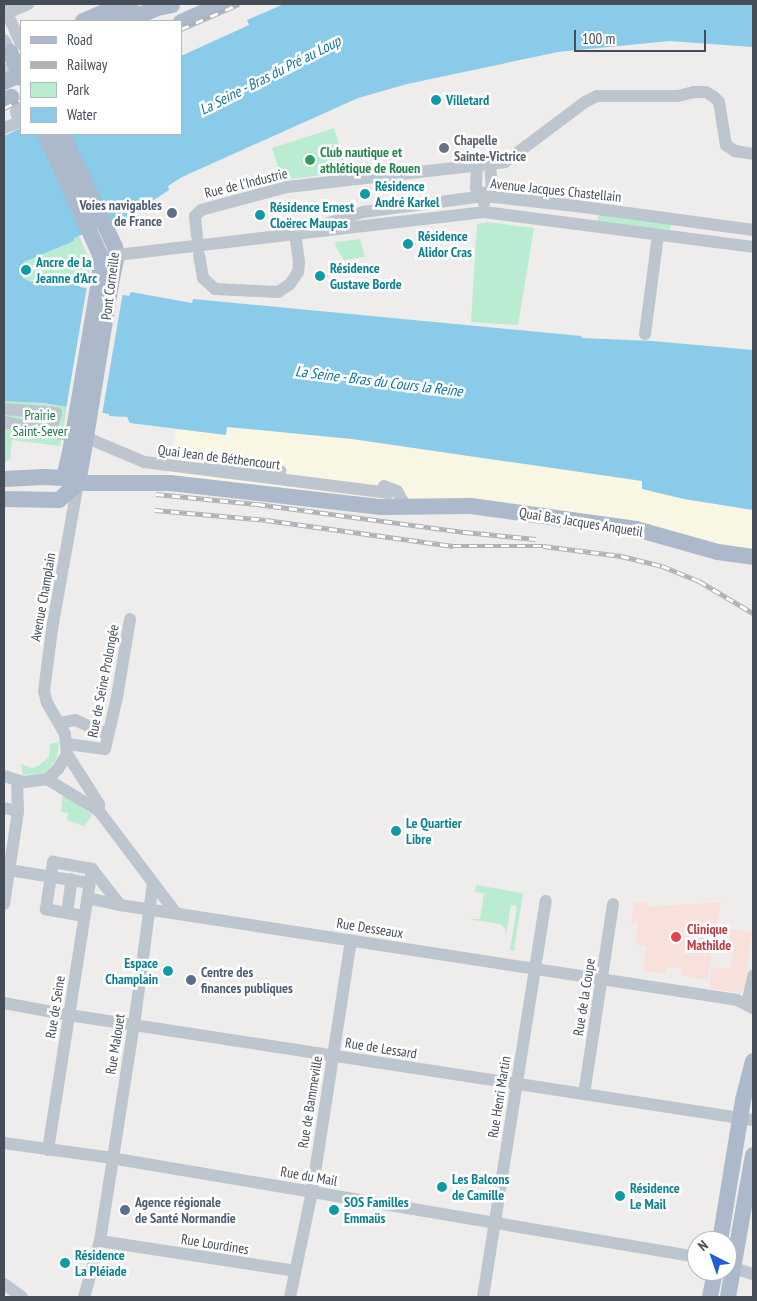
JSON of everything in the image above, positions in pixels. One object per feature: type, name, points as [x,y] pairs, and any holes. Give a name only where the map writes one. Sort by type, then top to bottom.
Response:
[{"type":"main road","points":[[85,20],[124,4]]},
{"type":"main road","points":[[110,20],[149,4]]},
{"type":"main road","points":[[182,22],[222,4]]},
{"type":"main road","points":[[126,20],[161,6],[174,5]]},
{"type":"main road","points":[[143,20],[174,5]]},
{"type":"main road","points":[[12,48],[20,73]]},
{"type":"main road","points":[[4,82],[20,76]]},
{"type":"main road","name":"Pont Corneille","points":[[46,135],[55,155],[109,256]]},
{"type":"main road","name":"Pont Corneille","points":[[62,135],[116,247],[109,256],[71,480]]},
{"type":"main road","name":"Quai Bas Jacques Anquetil","points":[[4,479],[184,484],[350,505],[406,507],[471,506],[636,529],[718,552],[753,557]]},
{"type":"main road","points":[[4,499],[59,500],[71,480]]},
{"type":"main road","points":[[722,1231],[747,1119],[753,1060]]},
{"type":"main road","points":[[737,1236],[753,1155]]},
{"type":"main road","points":[[710,1297],[713,1281]]},
{"type":"main road","points":[[728,1297],[730,1281]]},
{"type":"street","points":[[12,48],[5,10],[24,6]]},
{"type":"street","points":[[484,212],[484,196],[492,188],[484,165],[504,162],[585,102],[597,96],[678,96],[694,92],[706,92],[719,102],[726,145],[735,151],[753,154]]},
{"type":"street","points":[[4,128],[20,122],[13,105]]},
{"type":"street","name":"Rue de l'Industrie","points":[[197,236],[195,216],[201,210],[277,190],[484,165]]},
{"type":"street","name":"Avenue Jacques Chastellain","points":[[297,234],[363,212],[484,196],[576,206],[753,230]]},
{"type":"street","points":[[572,223],[576,206]]},
{"type":"street","name":"Avenue Jacques Chastellain","points":[[109,256],[484,212],[753,247]]},
{"type":"street","points":[[674,237],[678,219]]},
{"type":"street","points":[[199,255],[203,278],[215,289],[278,292],[290,284],[298,272],[297,234]]},
{"type":"street","points":[[645,334],[658,235]]},
{"type":"street","points":[[4,410],[56,413],[51,431]]},
{"type":"street","name":"Quai Jean de Béthencourt","points":[[4,422],[92,440],[144,462],[389,493]]},
{"type":"street","points":[[210,462],[390,487],[402,496],[406,507]]},
{"type":"street","name":"Avenue Champlain","points":[[68,749],[57,719],[47,702],[45,679],[71,480]]},
{"type":"street","name":"Rue de Seine Prolongée","points":[[68,749],[105,749],[117,697],[130,619]]},
{"type":"street","points":[[57,719],[75,720],[108,735]]},
{"type":"street","points":[[4,776],[32,782],[47,779],[58,770],[68,749]]},
{"type":"street","points":[[68,749],[99,804],[98,811]]},
{"type":"street","points":[[47,779],[98,811],[136,857],[176,913]]},
{"type":"street","points":[[4,904],[18,812],[17,780]]},
{"type":"street","points":[[4,808],[18,812]]},
{"type":"street","points":[[84,916],[46,909],[53,862],[92,869],[120,905]]},
{"type":"street","name":"Rue de Seine","points":[[48,1150],[92,869]]},
{"type":"street","points":[[9,870],[51,875],[89,883]]},
{"type":"street","points":[[67,913],[72,879]]},
{"type":"street","name":"Rue Malouet","points":[[84,1297],[100,1241],[134,1025],[153,883]]},
{"type":"street","name":"Rue Desseaux","points":[[87,898],[150,910],[737,1000],[750,1006]]},
{"type":"street","name":"Rue Henri Martin","points":[[483,1297],[546,901]]},
{"type":"street","name":"Rue de la Coupe","points":[[584,1094],[613,904]]},
{"type":"street","name":"Rue de Bammeville","points":[[290,1297],[312,1192],[351,941]]},
{"type":"street","points":[[750,1006],[753,976]]},
{"type":"street","name":"Rue de Lessard","points":[[4,1003],[69,1015],[747,1119]]},
{"type":"street","name":"Rue du Mail","points":[[4,1143],[112,1158],[687,1255]]},
{"type":"street","name":"Rue Lourdines","points":[[100,1241],[295,1271]]},
{"type":"street","points":[[737,1269],[753,1274]]},
{"type":"street","points":[[4,1284],[22,1297]]},
{"type":"shaded area","points":[[227,426],[352,439],[642,481],[642,488],[684,499],[753,510],[753,564],[652,538],[477,513],[165,488],[177,429],[225,434]]},
{"type":"shaded area","name":"Clinique Mathilde","points":[[647,901],[648,907],[721,902],[707,980],[680,975],[682,969],[667,967],[665,974],[643,971],[647,946],[635,944],[638,924],[631,923],[634,902]]},
{"type":"shaded area","name":"Clinique Mathilde","points":[[731,929],[752,932],[744,989],[739,993],[709,988],[712,967],[731,969],[732,955],[725,954],[726,950],[728,950]]},
{"type":"green space","name":"Club nautique et athlétique de Rouen","points":[[334,128],[347,172],[282,180],[272,148]]},
{"type":"green space","points":[[599,213],[670,223],[671,227],[669,230],[597,223]]},
{"type":"green space","points":[[487,222],[534,228],[518,325],[471,322],[477,224]]},
{"type":"green space","points":[[79,236],[91,263],[87,285],[31,282],[23,278],[20,271],[24,262],[74,241],[74,238]]},
{"type":"green space","points":[[360,239],[365,257],[344,260],[335,245],[336,242]]},
{"type":"green space","name":"Prairie Saint-Sever","points":[[14,400],[67,407],[60,446],[12,440],[10,459],[4,463],[4,401]]},
{"type":"green space","points":[[59,742],[57,758],[51,767],[42,774],[23,775],[21,764],[32,768],[38,766],[49,757],[50,744]]},
{"type":"green space","points":[[63,794],[92,815],[84,826],[67,820],[68,813],[61,812]]},
{"type":"green space","points":[[476,885],[523,893],[514,951],[510,950],[517,906],[511,905],[506,935],[505,929],[500,924],[468,919],[480,919],[484,893],[475,892]]},
{"type":"water","points":[[284,4],[753,4],[753,47],[669,41],[558,52],[407,84],[358,98],[182,177],[168,186],[169,190],[125,219],[121,221],[119,218],[74,238],[74,241],[24,262],[20,271],[23,278],[31,282],[80,284],[80,287],[129,296],[131,292],[192,303],[193,299],[581,336],[582,338],[652,341],[753,350],[753,510],[684,499],[642,489],[642,481],[352,439],[227,427],[226,435],[130,423],[127,417],[109,416],[109,414],[43,403],[4,401],[4,136],[20,128],[20,135],[182,135],[182,56],[249,25],[247,20]]},
{"type":"pier","points":[[87,286],[123,292],[102,415],[66,409]]},
{"type":"tunnel","points":[[4,73],[20,65]]},
{"type":"railway","points":[[182,29],[239,4]]},
{"type":"railway","points":[[4,108],[20,100]]},
{"type":"railway","points":[[156,494],[257,504],[465,532],[536,539]]},
{"type":"railway","points":[[155,510],[266,520],[453,546],[543,546],[621,556],[662,566],[699,581],[753,613]]},
{"type":"place","name":"Villetard","points":[[436,100]]},
{"type":"place","name":"Chapelle Sainte-Victrice","points":[[444,148]]},
{"type":"place","name":"Club nautique et athlétique de Rouen","points":[[310,160]]},
{"type":"place","name":"Résidence André Karkel","points":[[365,194]]},
{"type":"place","name":"Voies navigables de France","points":[[172,213]]},
{"type":"place","name":"Résidence Ernest Cloërec Maupas","points":[[260,215]]},
{"type":"place","name":"Résidence Alidor Cras","points":[[408,244]]},
{"type":"place","name":"Ancre de la Jeanne d'Arc","points":[[26,270]]},
{"type":"place","name":"Résidence Gustave Borde","points":[[320,276]]},
{"type":"place","name":"Le Quartier Libre","points":[[396,831]]},
{"type":"place","name":"Clinique Mathilde","points":[[676,937]]},
{"type":"place","name":"Espace Champlain","points":[[168,971]]},
{"type":"place","name":"Centre des finances publiques","points":[[191,980]]},
{"type":"place","name":"Les Balcons de Camille","points":[[442,1187]]},
{"type":"place","name":"Résidence Le Mail","points":[[620,1196]]},
{"type":"place","name":"Agence régionale de Santé Normandie","points":[[125,1210]]},
{"type":"place","name":"SOS Familles Emmaüs","points":[[334,1210]]},
{"type":"place","name":"Résidence La Pléiade","points":[[65,1263]]},
{"type":"water label","name":"La Seine - Bras du Pré au Loup","points":[[270,75]]},
{"type":"water label","name":"La Seine - Bras du Cours la Reine","points":[[379,381]]}]
